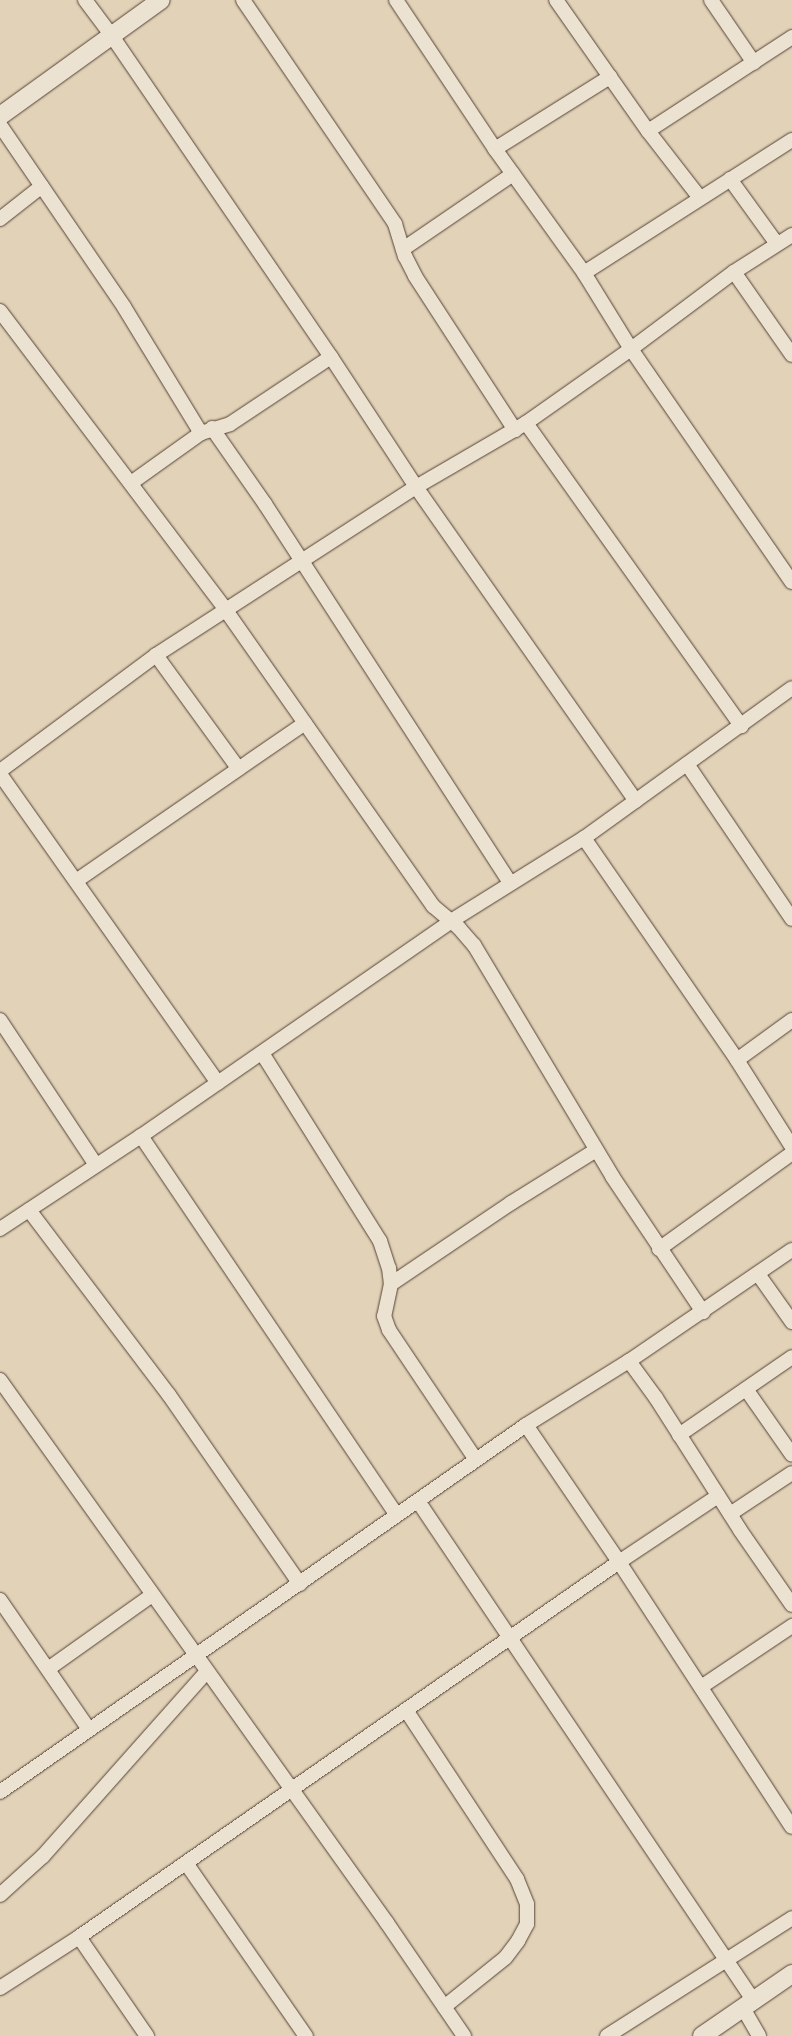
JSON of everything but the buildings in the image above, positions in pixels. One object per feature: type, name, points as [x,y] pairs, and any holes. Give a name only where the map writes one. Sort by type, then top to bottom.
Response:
[{"type":"street","points":[[86,0],[332,357],[416,487],[636,801]]},
{"type":"street","points":[[162,0],[1,114],[42,186],[206,430],[265,504],[300,561],[510,883]]},
{"type":"street","points":[[243,0],[395,224],[403,249],[415,276],[521,426],[741,726]]},
{"type":"street","points":[[396,0],[494,149],[584,273],[631,349],[792,582]]},
{"type":"street","points":[[556,0],[648,131],[700,198]]},
{"type":"street","points":[[711,0],[754,63]]},
{"type":"street","points":[[648,131],[754,63],[792,36]]},
{"type":"street","points":[[494,149],[610,77]]},
{"type":"street","points":[[584,273],[792,140]]},
{"type":"street","points":[[403,249],[513,174]]},
{"type":"street","points":[[730,179],[777,244]]},
{"type":"street","points":[[0,219],[42,186]]},
{"type":"street","points":[[218,1083],[0,772],[156,654],[416,487],[521,426],[631,349],[734,272],[792,235]]},
{"type":"street","points":[[734,272],[792,354]]},
{"type":"street","points":[[0,311],[225,609],[433,906],[466,935],[495,978],[596,1150],[659,1249],[703,1312]]},
{"type":"street","points":[[131,484],[206,430],[221,428],[230,424],[332,357]]},
{"type":"street","points":[[156,654],[238,768]]},
{"type":"street","points":[[0,1229],[141,1136],[451,922],[584,838],[792,688]]},
{"type":"street","points":[[76,881],[305,723]]},
{"type":"street","points":[[687,764],[792,919]]},
{"type":"street","points":[[584,838],[737,1060],[792,1147]]},
{"type":"street","points":[[0,1020],[96,1165]]},
{"type":"street","points":[[737,1060],[792,1020]]},
{"type":"street","points":[[262,1053],[380,1241],[389,1268],[391,1284],[384,1316],[389,1330],[476,1460]]},
{"type":"street","points":[[141,1136],[397,1515]]},
{"type":"street","points":[[391,1284],[511,1203],[596,1150]]},
{"type":"street","points":[[659,1249],[792,1153]]},
{"type":"street","points":[[29,1210],[169,1395],[300,1584]]},
{"type":"street","points":[[0,1792],[88,1728],[300,1584],[526,1425],[629,1361],[792,1250]]},
{"type":"street","points":[[758,1274],[792,1322]]},
{"type":"street","points":[[679,1435],[792,1357]]},
{"type":"street","points":[[629,1361],[792,1605]]},
{"type":"street","points":[[0,1380],[292,1789],[464,2036]]},
{"type":"street","points":[[746,1389],[792,1455]]},
{"type":"street","points":[[526,1425],[619,1562],[792,1827]]},
{"type":"street","points":[[730,1514],[792,1473]]},
{"type":"street","points":[[0,1988],[186,1863],[619,1562],[718,1496]]},
{"type":"street","points":[[418,1501],[508,1639],[724,1960],[748,2004],[759,2036]]},
{"type":"street","points":[[48,1670],[152,1595]]},
{"type":"street","points":[[0,1600],[88,1728]]},
{"type":"street","points":[[701,1687],[792,1626]]},
{"type":"street","points":[[0,1895],[43,1856],[207,1671]]},
{"type":"street","points":[[406,1710],[516,1879],[527,1904],[527,1924],[509,1952],[444,2007]]},
{"type":"street","points":[[186,1863],[306,2036]]},
{"type":"street","points":[[606,2036],[792,1918]]},
{"type":"street","points":[[78,1937],[147,2036]]},
{"type":"street","points":[[702,2036],[792,1974]]}]
